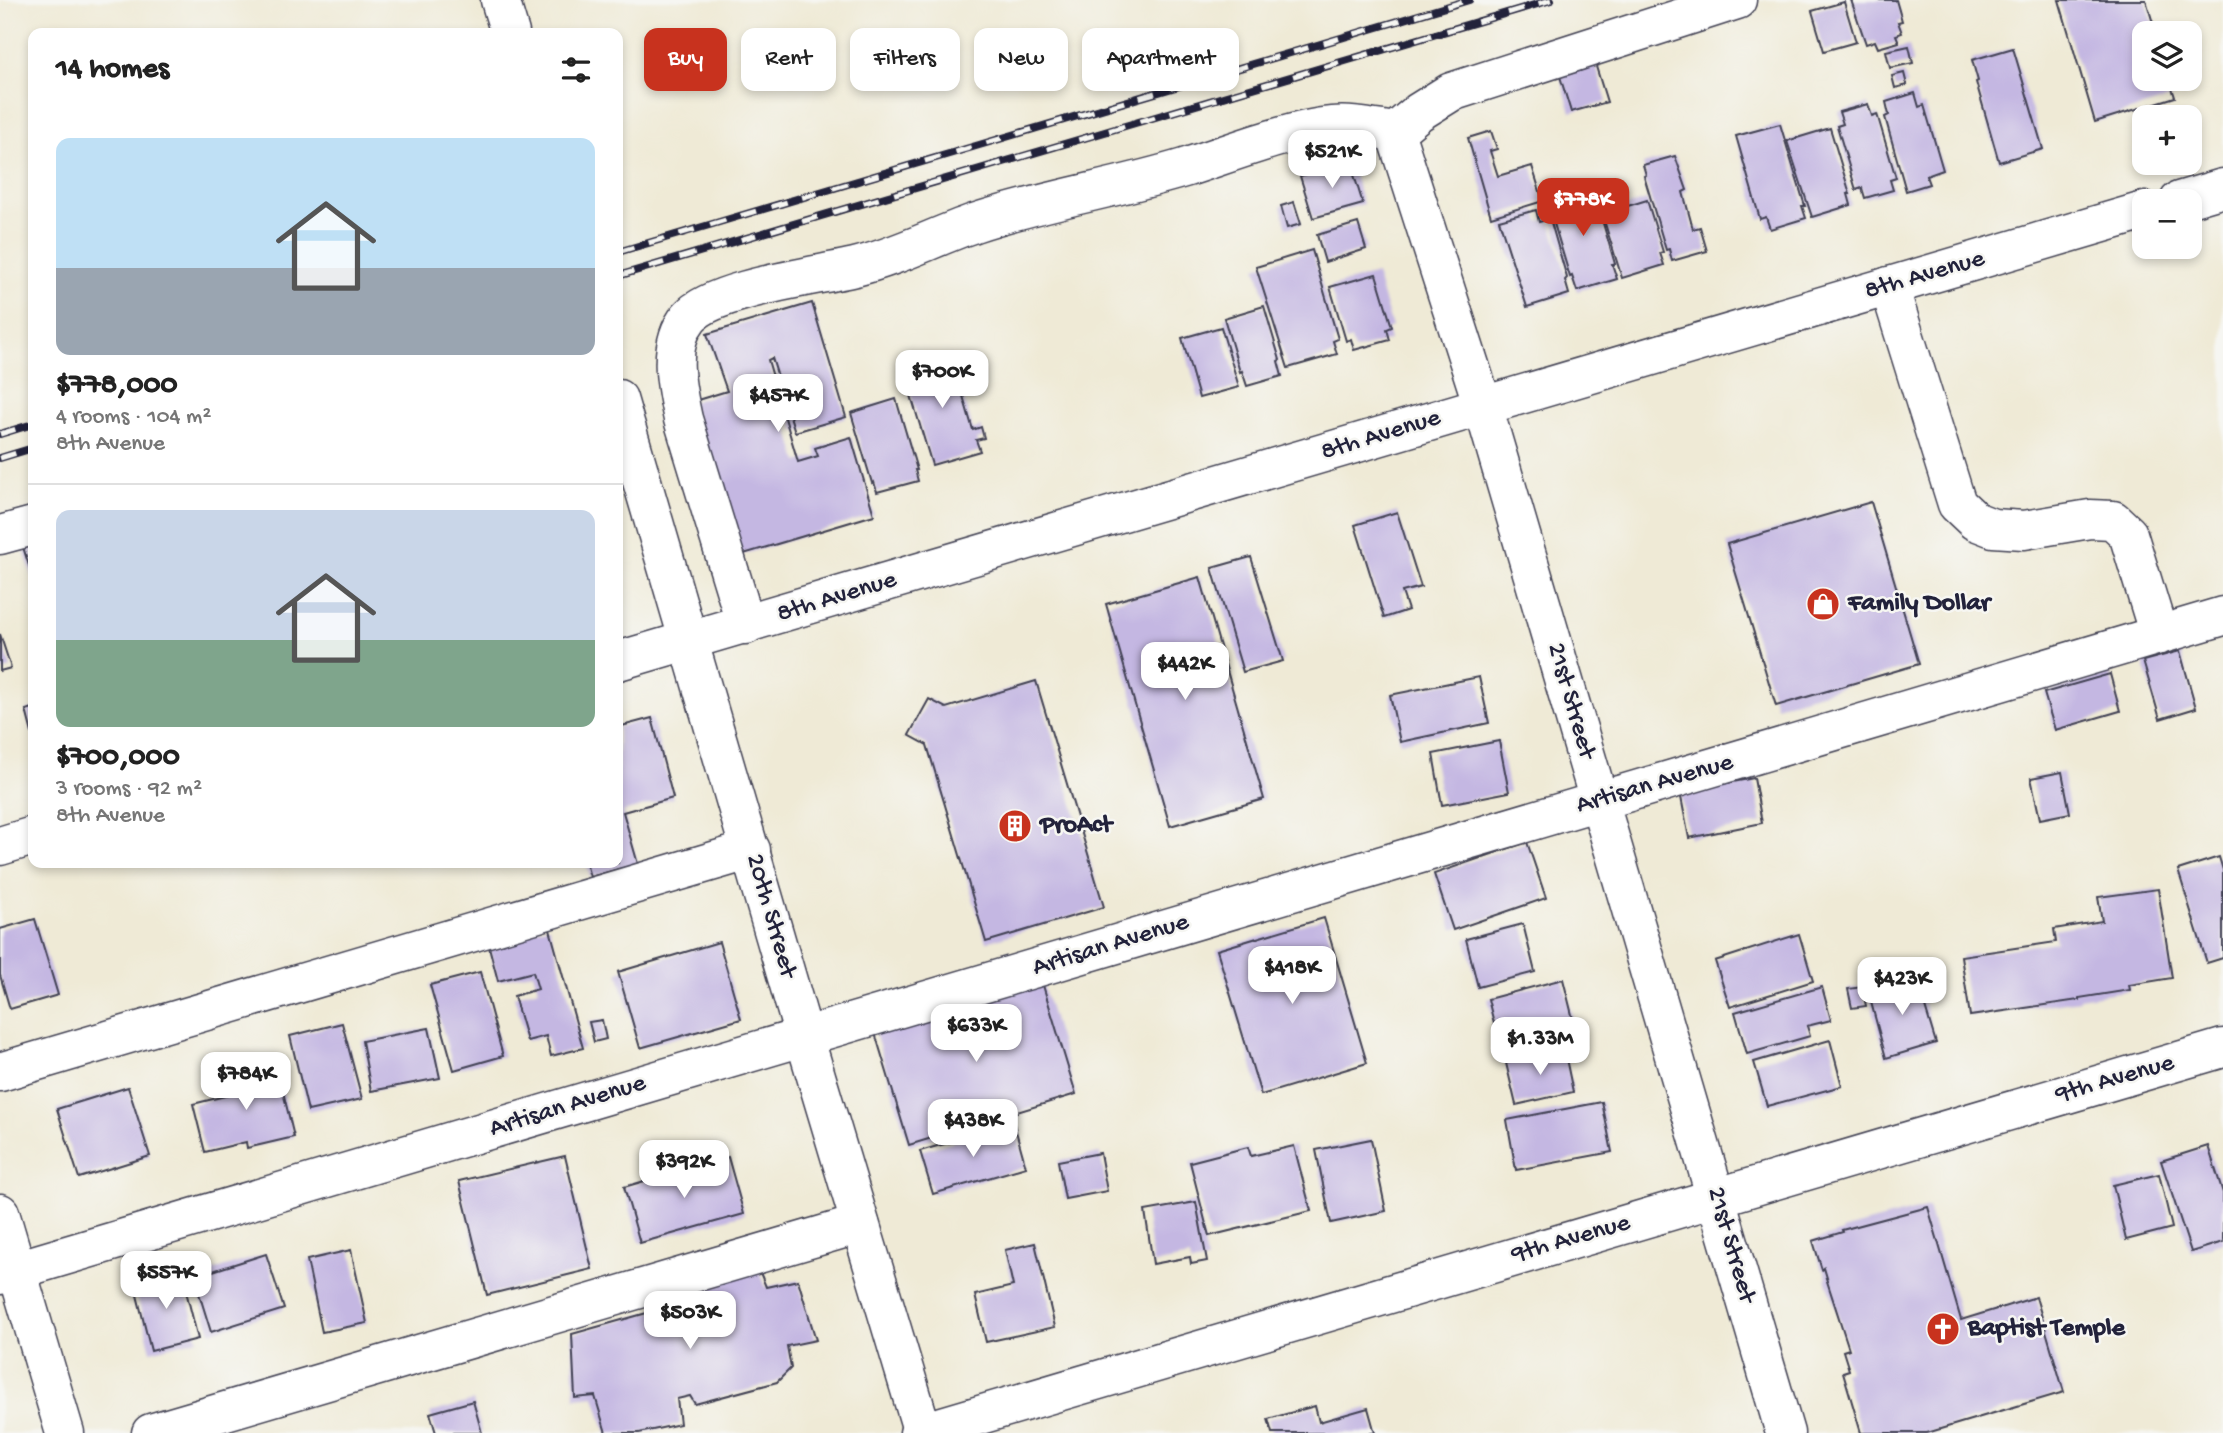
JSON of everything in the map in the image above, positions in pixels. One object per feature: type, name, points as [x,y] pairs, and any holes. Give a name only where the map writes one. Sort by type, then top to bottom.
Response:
[{"type":"street","points":[[500,0],[508,28]]},
{"type":"street","points":[[746,625],[683,419],[677,390],[675,356],[679,334],[690,316],[705,306],[774,283],[857,267],[975,223],[1176,170],[1293,134],[1331,126],[1395,132],[1419,112],[1451,92],[1737,0]]},
{"type":"street","name":"21st Street","points":[[1395,132],[1483,406],[1786,1433]]},
{"type":"street","points":[[2202,194],[2223,188]]},
{"type":"street","name":"8th Avenue","points":[[623,660],[2132,215]]},
{"type":"street","points":[[1889,286],[1957,504],[1975,521],[1993,528],[2024,530],[2090,519],[2113,520],[2128,534],[2160,635]]},
{"type":"street","name":"20th Street","points":[[623,416],[922,1433]]},
{"type":"street","points":[[0,535],[28,527]]},
{"type":"street","name":"Artisan Avenue","points":[[8,1272],[2223,616]]},
{"type":"street","points":[[0,846],[28,838]]},
{"type":"street","points":[[0,1072],[751,850]]},
{"type":"street","name":"9th Avenue","points":[[922,1433],[2223,1048]]},
{"type":"street","points":[[0,1213],[8,1272],[65,1433]]},
{"type":"street","points":[[151,1433],[860,1223]]},
{"type":"building","points":[[1851,0],[1896,0],[1902,21],[1898,22],[1902,33],[1896,35],[1899,42],[1878,48],[1875,41],[1866,44]]},
{"type":"building","points":[[2059,0],[2146,0],[2152,21],[2132,21],[2132,91],[2173,91],[2175,97],[2149,105],[2132,105],[2132,110],[2095,122]]},
{"type":"building","points":[[1844,2],[1856,42],[1824,51],[1812,11]]},
{"type":"building","points":[[1909,46],[1913,63],[1890,68],[1886,51]]},
{"type":"building","points":[[2013,48],[2043,149],[1999,162],[1972,60]]},
{"type":"building","points":[[1594,60],[1607,102],[1571,112],[1558,70]]},
{"type":"building","points":[[1904,73],[1907,85],[1895,88],[1892,76]]},
{"type":"building","points":[[1915,93],[1919,107],[1924,105],[1943,170],[1926,176],[1929,184],[1906,191],[1885,117],[1889,115],[1886,102]]},
{"type":"building","points":[[1868,104],[1872,116],[1877,114],[1896,178],[1890,180],[1893,190],[1865,198],[1862,188],[1856,190],[1837,126],[1843,124],[1839,112]]},
{"type":"building","points":[[1780,124],[1805,206],[1802,206],[1806,218],[1770,229],[1766,217],[1760,219],[1736,136]]},
{"type":"building","points":[[1830,128],[1851,205],[1812,217],[1787,141]]},
{"type":"building","points":[[1491,131],[1497,149],[1490,151],[1498,176],[1532,166],[1543,201],[1491,217],[1468,138]]},
{"type":"building","points":[[1675,156],[1687,190],[1683,192],[1693,229],[1700,227],[1707,251],[1672,261],[1669,249],[1666,250],[1643,165]]},
{"type":"building","points":[[1350,162],[1363,204],[1313,218],[1300,176]]},
{"type":"building","points":[[1592,186],[1617,279],[1577,291],[1572,276],[1570,277],[1547,200]]},
{"type":"building","points":[[1647,200],[1663,252],[1660,253],[1664,265],[1622,278],[1602,214]]},
{"type":"building","points":[[1294,202],[1301,224],[1287,228],[1281,206]]},
{"type":"building","points":[[1536,210],[1539,222],[1550,219],[1569,294],[1527,307],[1499,220]]},
{"type":"building","points":[[1358,223],[1366,249],[1325,262],[1317,235]]},
{"type":"building","points":[[1312,250],[1338,339],[1333,341],[1337,354],[1288,368],[1256,267]]},
{"type":"building","points":[[1376,274],[1392,327],[1387,329],[1390,340],[1354,350],[1351,339],[1346,341],[1330,287]]},
{"type":"building","points":[[812,303],[846,417],[795,432],[772,358],[768,360],[798,462],[818,456],[815,448],[851,437],[874,515],[737,556],[691,402],[727,391],[707,334]]},
{"type":"building","points":[[1264,306],[1282,376],[1247,386],[1242,371],[1240,372],[1224,318]]},
{"type":"building","points":[[1221,327],[1239,387],[1199,398],[1182,338]]},
{"type":"building","points":[[951,355],[973,430],[981,427],[984,438],[976,440],[980,451],[932,465],[903,369]]},
{"type":"building","points":[[896,399],[918,481],[877,492],[851,413]]},
{"type":"building","name":"Family Dollar","points":[[1871,502],[1919,664],[1776,706],[1727,544]]},
{"type":"building","points":[[1397,512],[1421,587],[1402,592],[1408,610],[1384,618],[1355,525]]},
{"type":"building","points":[[28,542],[28,563],[22,544]]},
{"type":"building","points":[[1251,557],[1283,661],[1243,672],[1212,568]]},
{"type":"building","points":[[1200,577],[1264,799],[1170,826],[1106,604]]},
{"type":"building","points":[[0,634],[11,668],[0,671]]},
{"type":"building","points":[[2180,651],[2196,708],[2160,719],[2143,661]]},
{"type":"building","points":[[2110,674],[2120,711],[2055,730],[2044,693]]},
{"type":"building","points":[[1479,677],[1489,723],[1400,742],[1390,695]]},
{"type":"building","name":"ProAct","points":[[1036,681],[1104,907],[986,942],[927,745],[909,735],[929,699],[946,708]]},
{"type":"building","points":[[652,718],[673,798],[623,812],[623,726]]},
{"type":"building","points":[[1499,741],[1509,792],[1442,805],[1433,754]]},
{"type":"building","points":[[2062,772],[2070,813],[2040,819],[2031,778]]},
{"type":"building","points":[[1754,778],[1762,823],[1689,838],[1680,792]]},
{"type":"building","points":[[623,812],[638,864],[590,877],[587,868],[623,868]]},
{"type":"building","points":[[1527,842],[1546,898],[1453,930],[1434,874]]},
{"type":"building","points":[[2219,857],[2223,870],[2223,958],[2207,963],[2178,870]]},
{"type":"building","points":[[2158,889],[2172,978],[2129,985],[2130,990],[2079,1000],[1970,1016],[1961,956],[2056,942],[2054,929],[2102,921],[2098,897]]},
{"type":"building","points":[[1324,918],[1367,1063],[1261,1095],[1217,950]]},
{"type":"building","points":[[35,919],[58,995],[10,1009],[0,975],[0,929]]},
{"type":"building","points":[[1523,924],[1535,972],[1478,987],[1466,939]]},
{"type":"building","points":[[549,926],[583,1048],[551,1056],[546,1036],[527,1041],[514,996],[538,989],[533,972],[498,981],[488,943]]},
{"type":"building","points":[[1799,934],[1813,981],[1730,1007],[1715,961]]},
{"type":"building","points":[[719,942],[741,1019],[640,1048],[618,972]]},
{"type":"building","points":[[480,972],[503,1056],[454,1070],[430,985]]},
{"type":"building","points":[[1916,977],[1936,1043],[1886,1058],[1868,991]]},
{"type":"building","points":[[1563,979],[1574,1023],[1499,1043],[1488,999]]},
{"type":"building","points":[[1042,982],[1076,1094],[909,1145],[875,1033]]},
{"type":"building","points":[[1822,987],[1831,1020],[1807,1026],[1810,1036],[1747,1054],[1735,1012]]},
{"type":"building","points":[[1862,987],[1866,1006],[1852,1008],[1848,989]]},
{"type":"building","points":[[602,1020],[606,1039],[594,1042],[589,1022]]},
{"type":"building","points":[[342,1023],[362,1099],[308,1111],[290,1036]]},
{"type":"building","points":[[429,1028],[440,1078],[371,1091],[362,1041]]},
{"type":"building","points":[[1830,1040],[1842,1086],[1767,1106],[1754,1062]]},
{"type":"building","points":[[1564,1049],[1573,1092],[1516,1105],[1506,1063]]},
{"type":"building","points":[[276,1063],[294,1137],[247,1148],[246,1142],[205,1152],[193,1104],[233,1094],[228,1075]]},
{"type":"building","points":[[128,1087],[150,1156],[79,1178],[57,1109]]},
{"type":"building","points":[[1602,1102],[1612,1152],[1516,1170],[1507,1120]]},
{"type":"building","points":[[1014,1124],[1026,1167],[933,1194],[920,1151]]},
{"type":"building","points":[[1371,1139],[1386,1211],[1331,1223],[1316,1150]]},
{"type":"building","points":[[1294,1146],[1311,1211],[1209,1236],[1190,1162],[1248,1147],[1251,1156]]},
{"type":"building","points":[[2208,1146],[2223,1193],[2223,1242],[2191,1252],[2161,1161]]},
{"type":"building","points":[[1100,1153],[1107,1191],[1065,1199],[1058,1161]]},
{"type":"building","points":[[565,1156],[592,1269],[487,1295],[459,1181]]},
{"type":"building","points":[[728,1157],[744,1214],[640,1243],[624,1187]]},
{"type":"building","points":[[2159,1174],[2172,1228],[2126,1240],[2113,1185]]},
{"type":"building","points":[[1196,1202],[1207,1261],[1191,1264],[1190,1257],[1153,1264],[1145,1211]]},
{"type":"building","name":"Baptist Temple","points":[[1928,1207],[1961,1320],[2036,1297],[2064,1392],[1927,1433],[1861,1433],[1843,1372],[1849,1370],[1843,1351],[1849,1349],[1813,1241],[1843,1232],[1842,1230]]},
{"type":"building","points":[[1035,1243],[1055,1327],[986,1342],[975,1295],[1013,1286],[1005,1250]]},
{"type":"building","points":[[351,1250],[367,1323],[322,1332],[307,1260]]},
{"type":"building","points":[[266,1254],[284,1309],[211,1332],[194,1277]]},
{"type":"building","points":[[759,1270],[766,1287],[798,1280],[816,1340],[787,1346],[791,1368],[777,1382],[695,1404],[690,1396],[677,1399],[680,1424],[639,1433],[606,1433],[595,1396],[575,1398],[572,1334],[668,1307],[663,1295]]},
{"type":"building","points":[[181,1271],[198,1339],[151,1351],[134,1283]]},
{"type":"building","points":[[473,1401],[482,1433],[436,1433],[430,1413]]},
{"type":"building","points":[[1315,1406],[1319,1422],[1368,1408],[1375,1433],[1272,1433],[1268,1419]]},
{"type":"railway","points":[[623,251],[1469,0]]},
{"type":"railway","points":[[623,275],[1551,0]]},
{"type":"railway","points":[[0,434],[28,426]]},
{"type":"railway","points":[[0,458],[28,450]]},
{"type":"place","name":"Family Dollar","points":[[1823,604]]},
{"type":"place","name":"ProAct","points":[[1015,826]]},
{"type":"place","name":"Baptist Temple","points":[[1943,1329]]}]
